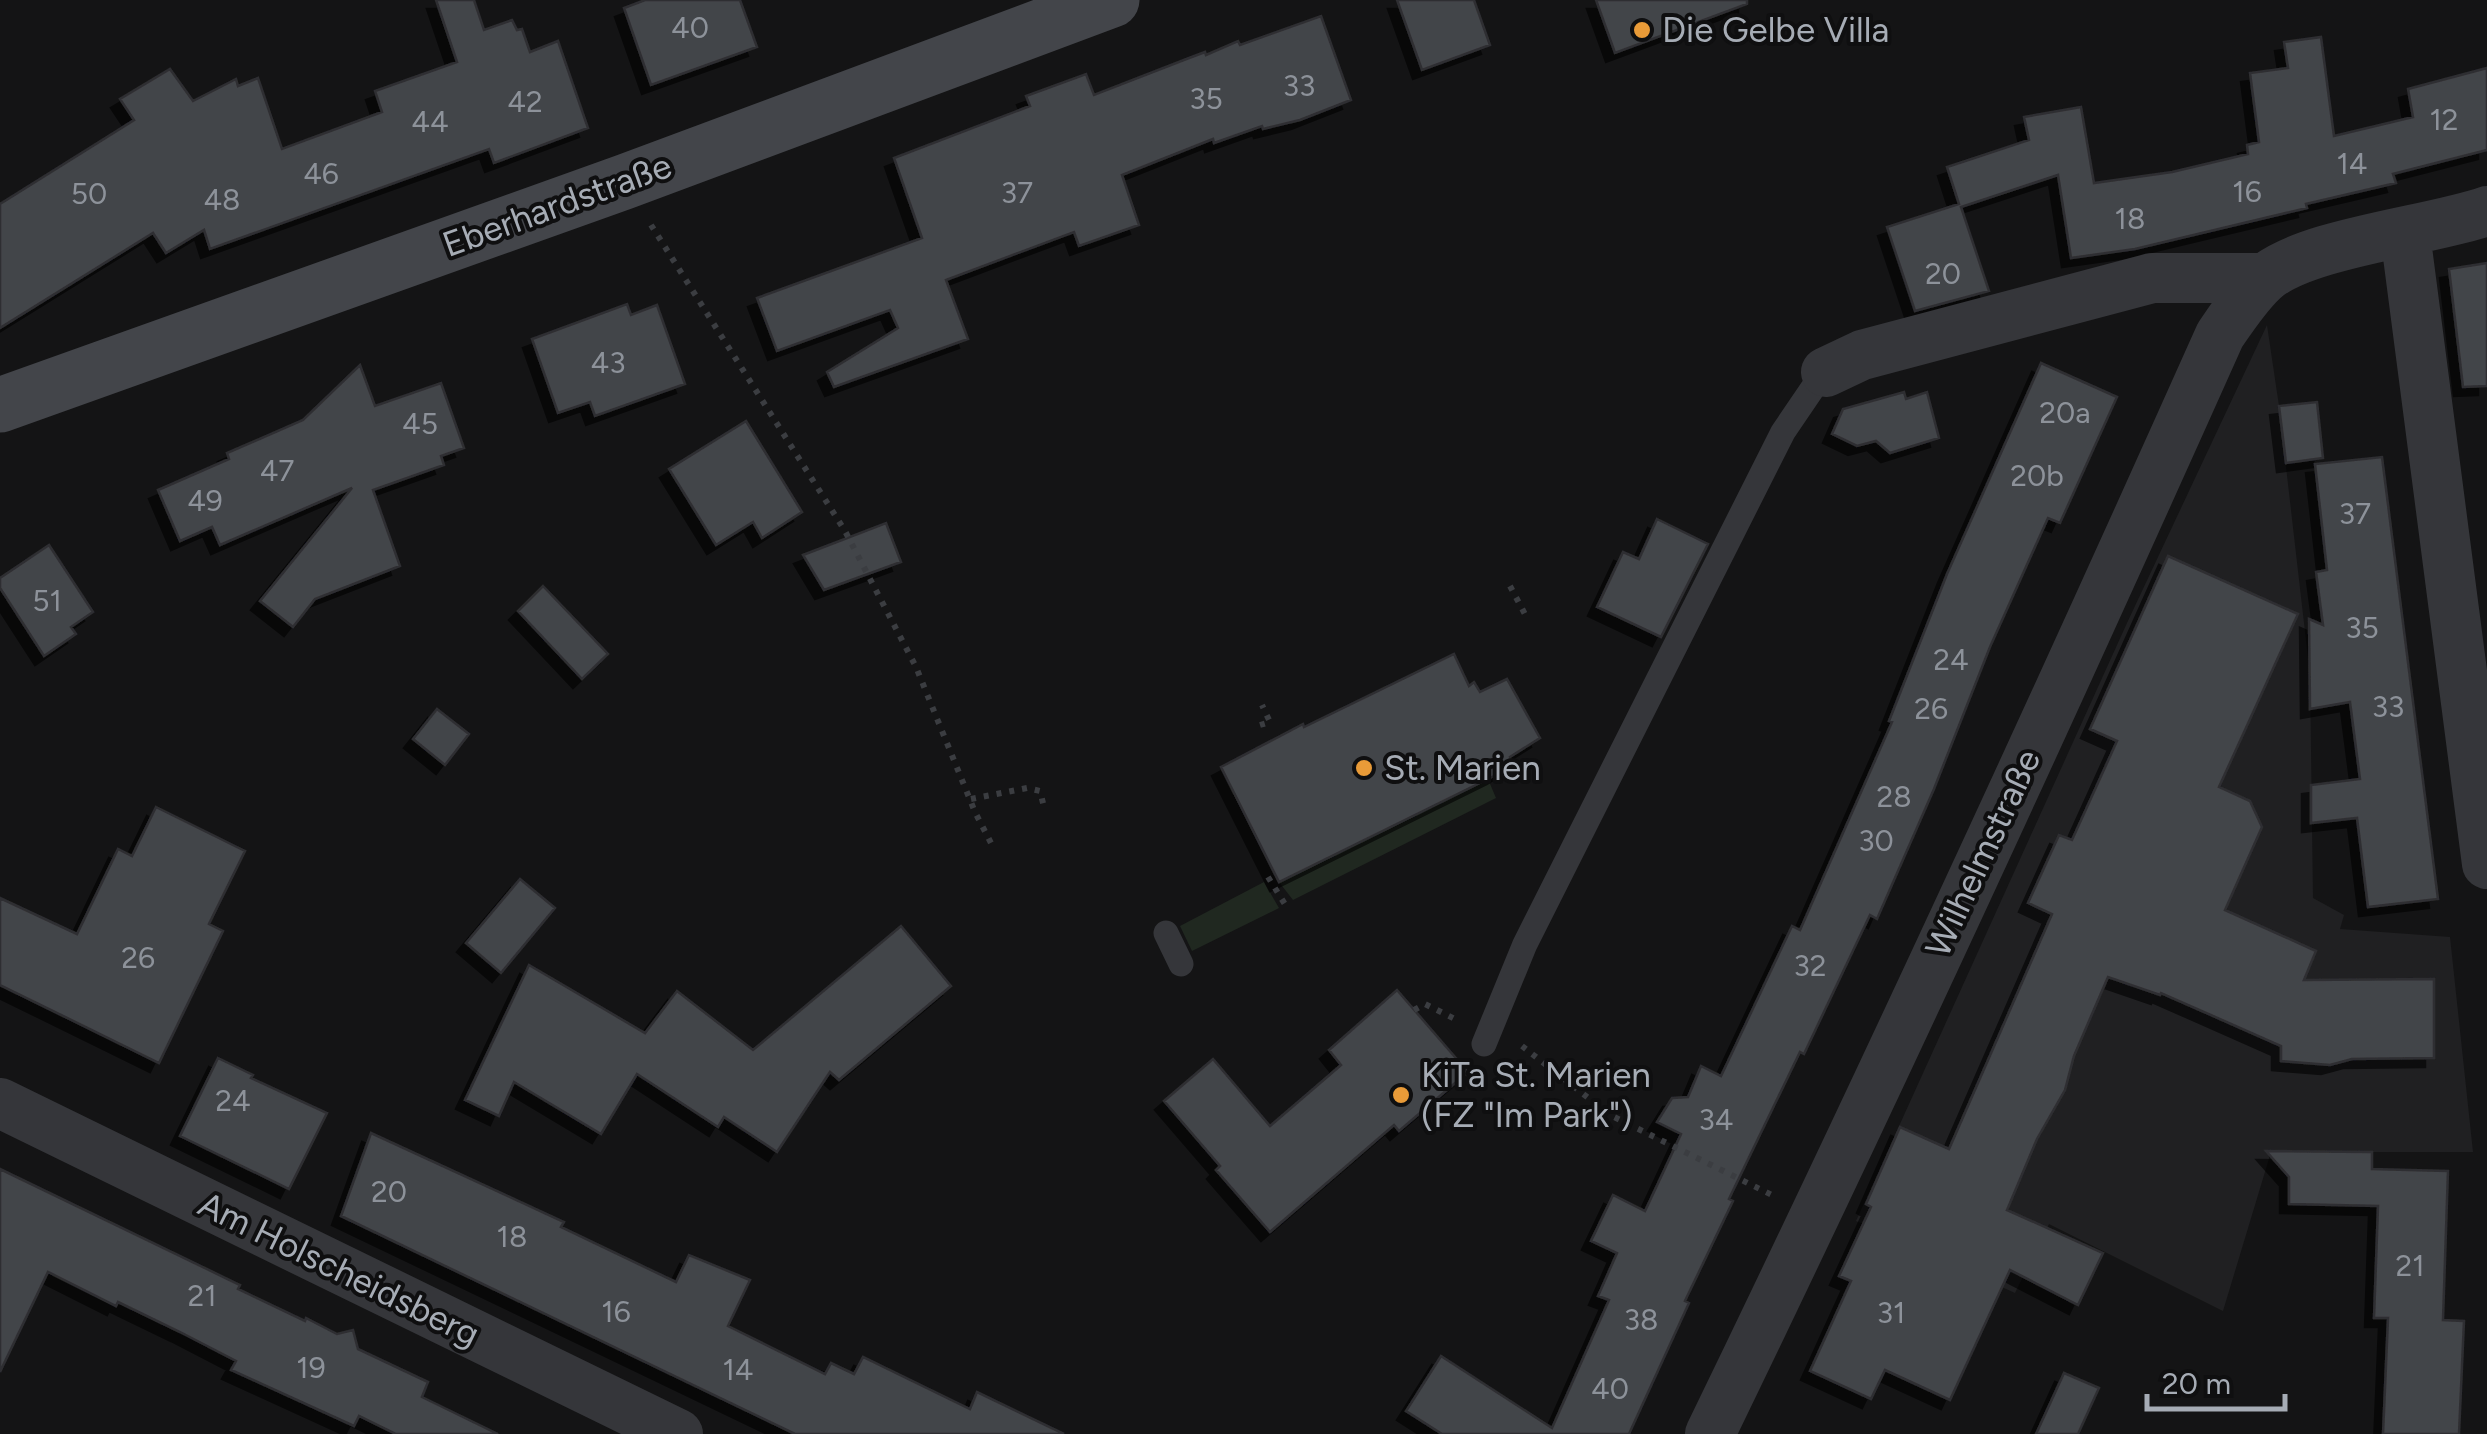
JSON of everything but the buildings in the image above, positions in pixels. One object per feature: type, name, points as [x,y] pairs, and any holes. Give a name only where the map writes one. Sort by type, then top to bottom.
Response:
[{"type":"main road","name":"Eberhardstraße","points":[[0,405],[624,182],[1112,0]]},
{"type":"street","name":"Wilhelmstraße","points":[[1710,1434],[2086,635],[2220,335],[2265,278],[2286,264],[2483,215]]},
{"type":"street","points":[[2405,233],[2487,864]]},
{"type":"street","name":"Wilhelmstraße","points":[[1823,376],[1862,355],[2152,278],[2265,278]]},
{"type":"street","name":"Am Holscheidsberg","points":[[0,1103],[678,1434]]},
{"type":"lane","points":[[1487,1033],[1526,944],[1783,432],[1823,376]]},
{"type":"lane","points":[[1166,933],[1181,964]]},
{"type":"path","points":[[624,182],[845,532],[916,667],[992,845]]},
{"type":"path","points":[[1510,586],[1527,618]]},
{"type":"path","points":[[1260,725],[1270,722],[1262,705]]},
{"type":"path","points":[[971,799],[1027,788],[1040,791],[1044,808]]},
{"type":"path","points":[[1268,876],[1288,909]]},
{"type":"path","points":[[1487,1033],[1610,1115],[1774,1196]]},
{"type":"shaded area","points":[[2267,325],[2310,675],[2313,898],[2344,915],[2340,929],[2450,937],[2473,1152],[2271,1152],[2223,1311],[2049,1224],[2015,1293],[1856,1221],[2127,623]]},
{"type":"shaded area","points":[[1488,779],[1496,798],[1293,900],[1279,882]]},
{"type":"shaded area","points":[[1264,882],[1279,908],[1192,951],[1180,926]]},
{"type":"place","name":"Die Gelbe Villa","points":[[1642,30]]},
{"type":"place","name":"St. Marien","points":[[1364,768]]},
{"type":"place","name":"KiTa St. Marien (FZ \"Im Park\")","points":[[1401,1095]]}]
